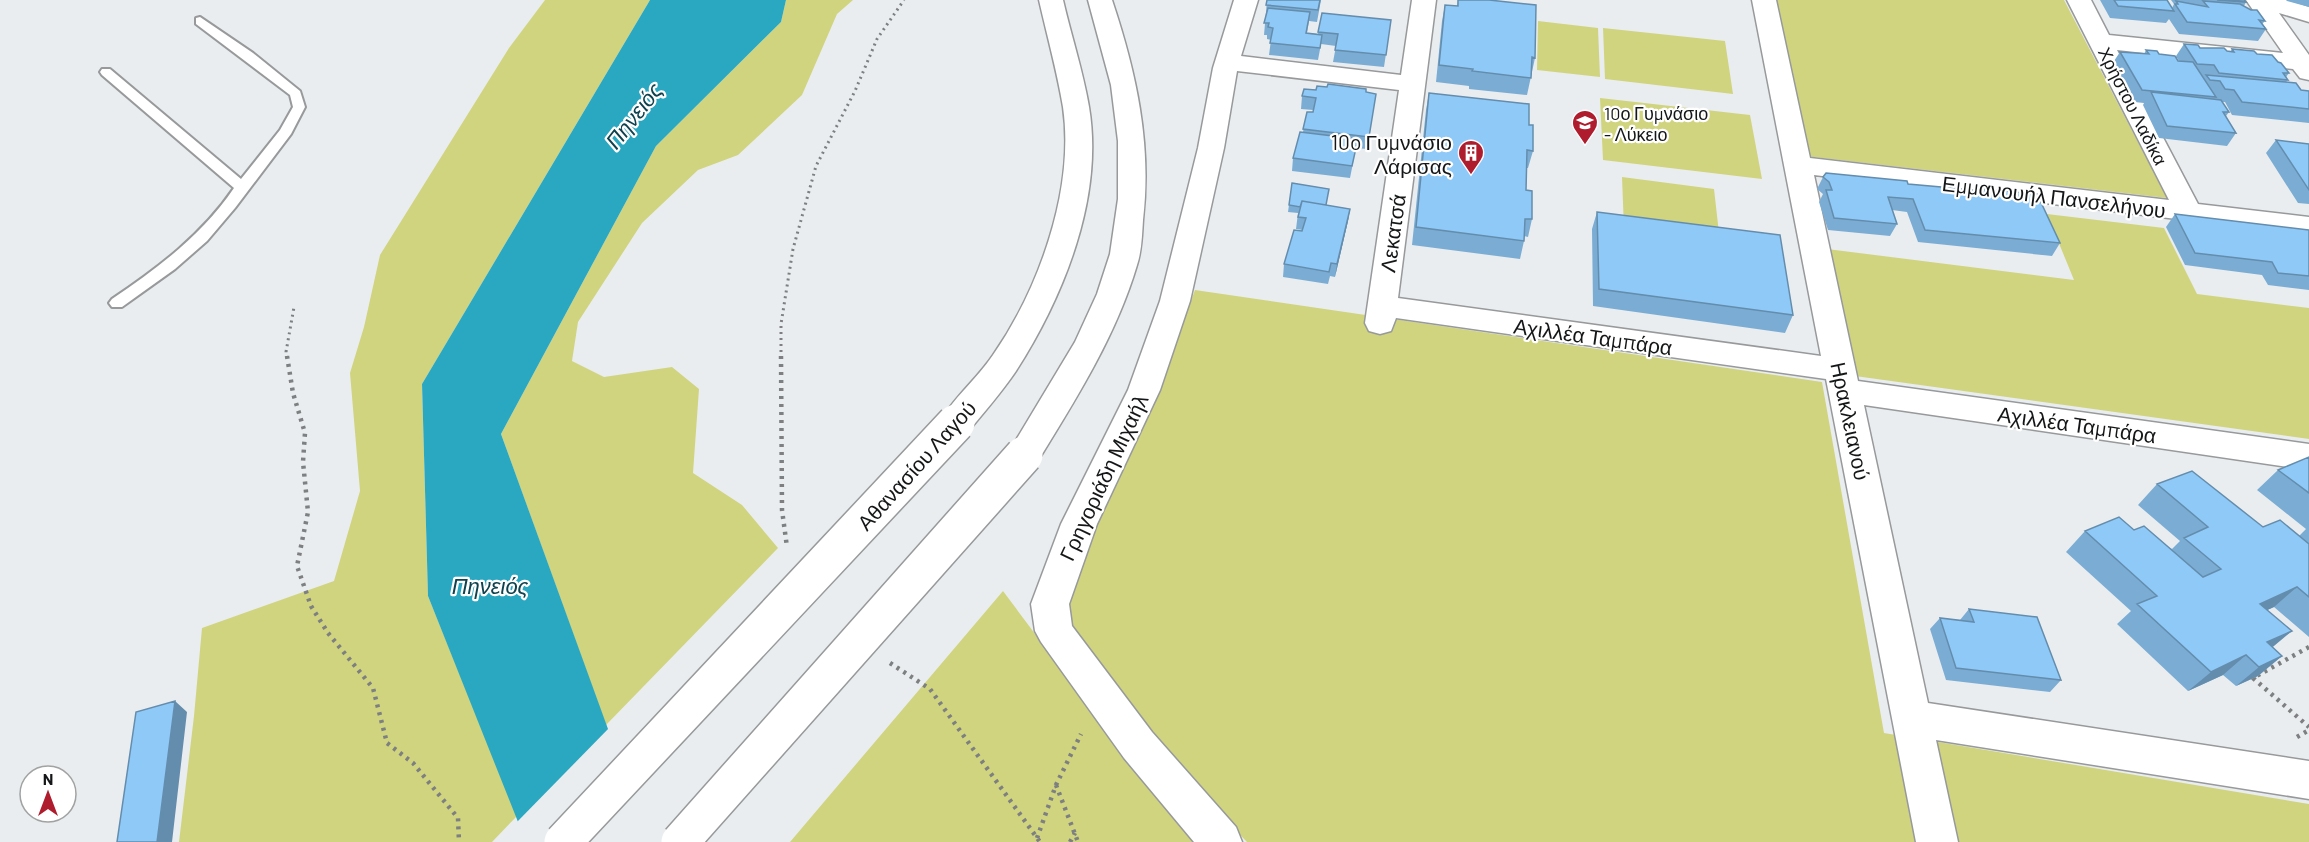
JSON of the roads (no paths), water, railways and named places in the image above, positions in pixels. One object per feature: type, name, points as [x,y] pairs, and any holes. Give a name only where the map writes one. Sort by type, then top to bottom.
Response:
[{"type":"main road","name":"Αθανασίου Λαγού","points":[[562,842],[956,423],[1004,364],[1042,298],[1067,228],[1078,163],[1076,108],[1051,0]]},
{"type":"main road","points":[[680,842],[1024,455],[1064,393],[1095,334],[1122,267],[1131,208],[1134,166],[1130,105],[1100,0]]},
{"type":"main road","name":"Γρηγοριάδη Μιχαήλ","points":[[1221,842],[1138,745],[1054,631],[1050,604],[1079,524],[1144,390],[1175,301],[1211,147],[1227,62],[1246,0]]},
{"type":"main road","name":"Λεκατσά","points":[[1381,315],[1424,0]]},
{"type":"main road","name":"Ηρακλειανού","points":[[1764,0],[1937,842]]},
{"type":"main road","name":"Χρήστου Λαδίκα","points":[[2079,0],[2188,212]]},
{"type":"main road","points":[[2258,0],[2306,67]]},
{"type":"main road","points":[[2264,0],[2309,15]]},
{"type":"main road","points":[[2100,41],[2306,67]]},
{"type":"main road","points":[[1227,62],[1412,84]]},
{"type":"main road","name":"Εμμανουήλ Πανσελήνου","points":[[1798,165],[2309,226]]},
{"type":"main road","name":"Αχιλλέα Ταμπάρα","points":[[1381,315],[1842,381],[2309,457]]},
{"type":"main road","points":[[1912,718],[2309,780]]},
{"type":"lane","points":[[117,303],[181,258],[228,209],[242,187],[286,131],[299,107],[296,94],[200,21]]},
{"type":"lane","points":[[106,72],[242,187]]},
{"type":"water","name":"Πηνειός","points":[[650,0],[786,0],[781,22],[656,146],[501,434],[649,842],[526,842],[428,596],[422,384]]},
{"type":"place","name":"10ο Γυμνάσιο - Λύκειο","points":[[1585,146]]},
{"type":"place","name":"10o Γυμνάσιο Λάρισας","points":[[1471,176]]}]
